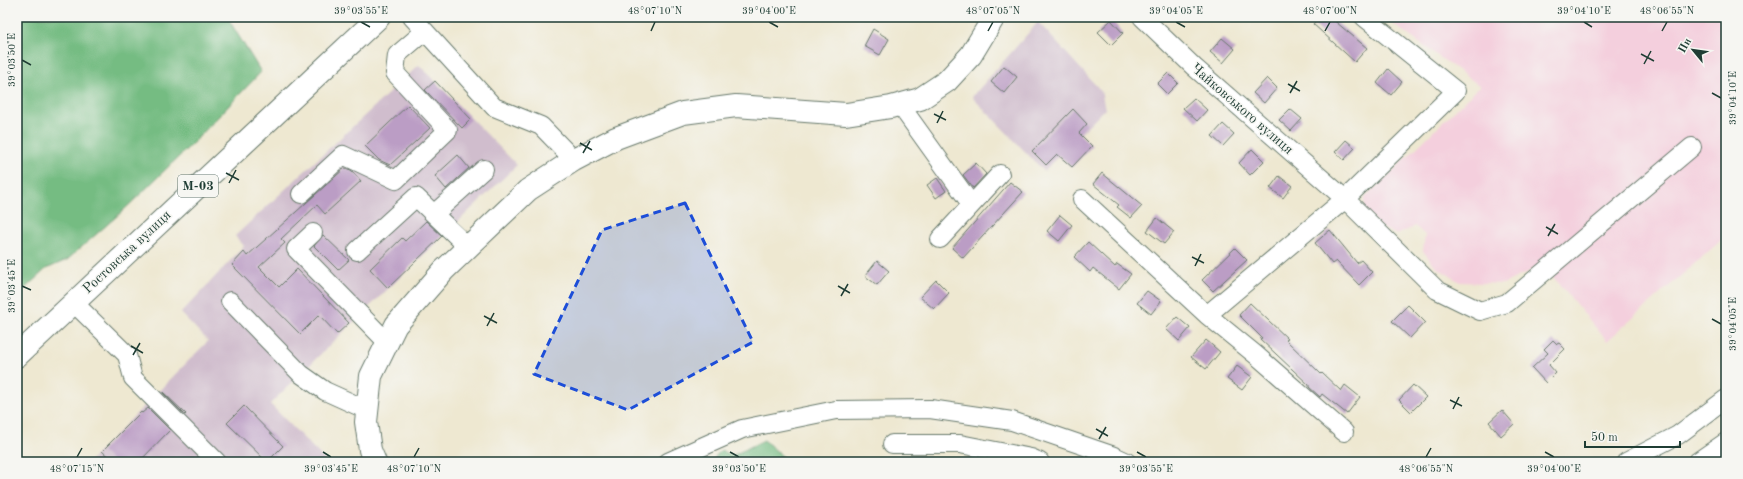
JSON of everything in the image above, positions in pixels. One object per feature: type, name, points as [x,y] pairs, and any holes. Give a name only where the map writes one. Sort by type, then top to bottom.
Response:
[{"type":"main road","name":"Ростовська вулиця","points":[[17,356],[379,17]]},
{"type":"main road","points":[[375,462],[370,450],[366,422],[372,376],[396,325],[444,270],[528,190],[574,160],[616,138],[683,113],[736,106],[846,114],[895,106],[920,99],[947,81],[971,55],[994,17]]},
{"type":"street","points":[[412,17],[494,107],[540,126],[574,160]]},
{"type":"street","name":"Чайковського вулиця","points":[[1142,17],[1194,67],[1345,199],[1437,290],[1480,312],[1507,303],[1692,147]]},
{"type":"street","points":[[1207,315],[1345,199],[1456,91],[1364,17]]},
{"type":"street","points":[[301,194],[343,155],[396,180],[448,130],[396,73],[397,55],[425,31]]},
{"type":"street","points":[[895,106],[971,204]]},
{"type":"street","points":[[434,214],[484,169]]},
{"type":"street","points":[[940,239],[1000,174]]},
{"type":"street","points":[[357,251],[416,197],[468,247]]},
{"type":"street","points":[[1082,199],[1207,315],[1256,355],[1344,432]]},
{"type":"street","points":[[313,233],[296,249],[387,342]]},
{"type":"street","points":[[230,301],[301,374],[325,391],[367,410]]},
{"type":"street","points":[[73,302],[127,355],[134,378],[217,462]]},
{"type":"street","points":[[1626,462],[1678,435],[1726,399]]},
{"type":"street","points":[[668,462],[742,429],[750,427],[836,410],[930,409],[1012,421],[1114,456],[1127,462]]},
{"type":"street","points":[[1697,462],[1726,442]]},
{"type":"street","points":[[892,444],[960,444],[1031,458],[1040,462]]},
{"type":"highlighted area","points":[[685,203],[753,342],[628,410],[534,374],[602,230]]},
{"type":"shaded area","points":[[1383,17],[1726,17],[1726,236],[1607,341],[1543,265],[1503,284],[1460,282],[1436,267],[1423,251],[1425,235],[1415,226],[1397,235],[1379,226],[1366,212],[1364,199],[1480,86]]},
{"type":"shaded area","points":[[1038,22],[1101,91],[1105,109],[1044,171],[972,97]]},
{"type":"shaded area","points":[[419,65],[517,165],[270,404],[327,462],[89,462],[208,341],[181,313],[244,246],[235,236]]},
{"type":"green space","points":[[17,17],[227,17],[261,72],[195,141],[125,209],[67,260],[46,269],[19,294],[17,289]]},
{"type":"green space","points":[[764,440],[789,462],[714,462],[715,457],[721,450],[732,456]]},
{"type":"building","points":[[1319,17],[1330,17],[1367,48],[1355,62],[1313,24]]},
{"type":"building","points":[[1111,20],[1123,33],[1111,45],[1098,32]]},
{"type":"building","points":[[873,29],[889,39],[880,55],[864,46]]},
{"type":"building","points":[[1222,38],[1235,49],[1223,63],[1210,52]]},
{"type":"building","points":[[1004,66],[1017,77],[1004,93],[991,82]]},
{"type":"building","points":[[1388,69],[1402,82],[1391,95],[1377,83]]},
{"type":"building","points":[[1168,73],[1178,83],[1167,94],[1157,84]]},
{"type":"building","points":[[1267,78],[1277,88],[1264,103],[1253,93]]},
{"type":"building","points":[[435,81],[471,119],[462,128],[425,90]]},
{"type":"building","points":[[1194,98],[1207,110],[1197,121],[1183,108]]},
{"type":"building","points":[[408,105],[430,128],[390,165],[379,160],[365,146]]},
{"type":"building","points":[[1073,109],[1087,124],[1079,133],[1092,146],[1072,167],[1057,154],[1046,165],[1032,151]]},
{"type":"building","points":[[1290,109],[1302,119],[1291,131],[1279,120]]},
{"type":"building","points":[[1223,124],[1234,134],[1223,146],[1212,136]]},
{"type":"building","points":[[1346,140],[1355,148],[1344,160],[1335,152]]},
{"type":"building","points":[[1252,149],[1264,161],[1250,175],[1239,163]]},
{"type":"building","points":[[458,155],[469,168],[446,189],[435,176]]},
{"type":"building","points":[[976,163],[986,174],[973,188],[963,175]]},
{"type":"building","points":[[345,168],[351,170],[361,181],[325,214],[317,205],[281,239],[285,243],[259,267],[279,287],[297,269],[349,323],[337,334],[319,315],[300,334],[232,265],[244,252],[247,256]]},
{"type":"building","points":[[1102,173],[1142,206],[1131,218],[1117,207],[1119,205],[1093,184]]},
{"type":"building","points":[[1279,176],[1292,186],[1283,198],[1270,188]]},
{"type":"building","points":[[937,178],[946,191],[936,198],[927,185]]},
{"type":"building","points":[[1010,182],[1023,192],[963,258],[952,248]]},
{"type":"building","points":[[1060,215],[1072,225],[1059,241],[1047,231]]},
{"type":"building","points":[[1157,218],[1174,232],[1164,244],[1147,231]]},
{"type":"building","points":[[426,221],[442,236],[388,288],[370,269],[402,238],[405,241]]},
{"type":"building","points":[[1330,230],[1357,263],[1361,260],[1372,272],[1359,285],[1336,261],[1332,264],[1315,243]]},
{"type":"building","points":[[323,235],[349,260],[338,270],[314,246]]},
{"type":"building","points":[[1088,242],[1115,267],[1117,264],[1131,274],[1119,289],[1093,268],[1090,272],[1074,257]]},
{"type":"building","points":[[1235,248],[1247,260],[1213,291],[1202,280]]},
{"type":"building","points":[[877,261],[889,271],[877,285],[865,276]]},
{"type":"building","points":[[936,280],[949,293],[934,309],[920,297]]},
{"type":"building","points":[[1147,291],[1161,301],[1151,314],[1137,303]]},
{"type":"building","points":[[1250,303],[1288,339],[1286,340],[1321,374],[1322,373],[1341,391],[1345,385],[1360,397],[1347,414],[1322,394],[1320,397],[1309,387],[1309,385],[1260,339],[1262,338],[1239,315]]},
{"type":"building","points":[[1408,305],[1425,322],[1410,338],[1392,321]]},
{"type":"building","points":[[1177,317],[1190,328],[1179,341],[1166,329]]},
{"type":"building","points":[[1206,340],[1220,352],[1206,369],[1191,357]]},
{"type":"building","points":[[1553,340],[1565,349],[1549,365],[1556,373],[1546,383],[1532,368],[1548,353],[1544,349]]},
{"type":"building","points":[[1237,366],[1252,377],[1242,390],[1227,379]]},
{"type":"building","points":[[1413,385],[1426,397],[1411,412],[1399,400]]},
{"type":"building","points":[[163,393],[186,414],[185,415]]},
{"type":"building","points":[[244,406],[283,446],[267,462],[227,423]]},
{"type":"building","points":[[148,408],[170,430],[139,462],[114,462],[102,451],[141,412],[142,413]]},
{"type":"building","points":[[1502,410],[1514,424],[1501,436],[1489,422]]}]
